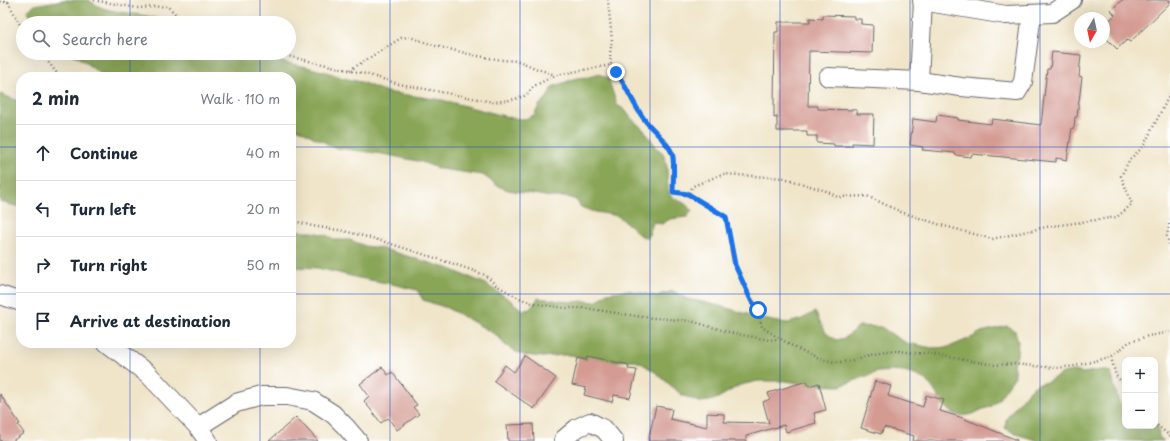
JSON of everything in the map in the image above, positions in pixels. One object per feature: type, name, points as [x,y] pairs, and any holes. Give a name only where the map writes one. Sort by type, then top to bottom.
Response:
[{"type":"street","points":[[919,81],[922,1],[1006,15],[1052,13],[1072,0]]},
{"type":"street","points":[[828,77],[919,81],[961,87],[1017,92],[1023,82],[1032,14]]},
{"type":"street","points":[[0,295],[16,300]]},
{"type":"street","points":[[114,348],[148,374],[203,434],[236,403],[260,396],[287,396],[313,401],[333,414],[358,441]]},
{"type":"street","points":[[563,441],[578,428],[590,422],[604,429],[614,441]]},
{"type":"path","points":[[94,0],[137,8],[167,6],[178,16]]},
{"type":"path","points":[[608,0],[612,41],[610,53],[611,65],[624,82],[632,101],[645,120],[672,153],[673,192],[688,194],[726,217],[735,265],[751,300],[758,310],[762,327],[779,339],[809,354],[840,362],[875,354],[898,351],[914,354],[924,353],[995,366],[1012,364],[1056,368],[1074,366],[1111,357],[1129,342],[1148,336],[1170,332]]},
{"type":"path","points":[[0,2],[9,1],[16,16]]},
{"type":"path","points":[[350,70],[401,38],[410,37],[436,46],[478,56],[519,61],[556,75]]},
{"type":"path","points":[[296,58],[350,70],[399,84],[494,102],[511,100],[524,96],[534,86],[556,75],[611,65]]},
{"type":"path","points":[[47,60],[56,72]]},
{"type":"path","points":[[688,194],[693,186],[723,174],[784,178],[826,191],[838,197],[867,196],[901,212],[992,239],[1046,227],[1117,217],[1132,204],[1121,176],[1130,159],[1143,147],[1170,94]]},
{"type":"path","points":[[1170,220],[1167,236],[1170,246]]},
{"type":"path","points":[[296,221],[312,226],[344,231],[382,241],[457,265],[485,275],[496,285],[517,297],[532,303],[565,308],[585,308],[642,317],[691,321],[732,334],[769,340],[779,339]]},
{"type":"path","points":[[1111,357],[1116,376],[1122,382]]},
{"type":"path","points":[[1158,426],[1170,436]]},
{"type":"green space","points":[[63,0],[89,0],[106,9],[148,16],[29,16],[27,11],[35,5]]},
{"type":"green space","points":[[82,60],[271,60],[333,74],[361,82],[386,92],[442,100],[512,118],[525,119],[534,115],[540,104],[547,98],[552,87],[577,78],[599,74],[608,78],[617,105],[625,110],[663,153],[667,167],[668,189],[670,195],[684,203],[692,210],[687,217],[670,219],[662,224],[653,222],[648,238],[639,235],[618,216],[591,211],[581,207],[576,200],[568,197],[551,197],[508,190],[498,186],[483,175],[441,169],[422,162],[383,154],[330,146],[296,128],[296,72],[97,72]]},
{"type":"green space","points":[[0,94],[16,100],[16,206],[0,202]]},
{"type":"green space","points":[[296,230],[326,235],[335,240],[350,240],[365,246],[380,248],[447,268],[484,283],[510,300],[522,310],[530,309],[538,298],[569,302],[596,302],[607,293],[628,290],[656,296],[673,291],[687,299],[716,305],[772,321],[788,323],[802,319],[815,312],[826,333],[836,340],[845,338],[859,326],[881,327],[907,343],[932,348],[949,347],[981,332],[1007,326],[1015,331],[1018,341],[1017,355],[1013,364],[1015,376],[992,406],[973,414],[961,416],[953,413],[944,406],[932,387],[924,379],[903,372],[891,371],[878,372],[840,386],[812,385],[786,381],[758,381],[740,385],[710,401],[699,402],[682,395],[655,372],[641,363],[632,360],[596,363],[572,355],[543,357],[524,355],[505,345],[498,336],[470,320],[447,308],[423,300],[417,290],[318,268],[296,267]]},
{"type":"green space","points":[[1101,370],[1111,372],[1118,400],[1122,406],[1122,429],[1158,429],[1158,426],[1159,437],[1164,441],[1039,441],[1016,434],[1005,428],[1006,420],[1011,412],[1029,390],[1038,384],[1047,382],[1063,373],[1073,371],[1083,373]]},
{"type":"building","points":[[1122,0],[1170,0],[1170,3],[1130,42],[1127,40],[1117,49],[1110,42],[1110,20],[1115,15],[1111,10]]},
{"type":"building","points":[[823,15],[854,16],[854,19],[861,19],[861,24],[873,25],[872,53],[809,51],[808,106],[818,106],[818,109],[857,110],[857,114],[874,114],[873,144],[852,143],[852,146],[834,146],[834,144],[817,143],[817,136],[807,136],[807,131],[777,131],[777,117],[774,118],[774,105],[775,32],[778,32],[778,22],[810,22],[810,18],[823,19]]},
{"type":"building","points":[[1052,52],[1081,55],[1079,76],[1082,77],[1077,117],[1075,117],[1074,128],[1072,128],[1067,160],[1056,158],[1056,162],[972,154],[971,157],[955,155],[955,153],[922,150],[923,147],[910,145],[913,119],[936,122],[937,115],[958,118],[958,120],[991,124],[992,119],[1041,125],[1047,69],[1050,69]]},
{"type":"building","points":[[525,356],[556,378],[534,409],[494,381],[505,365],[514,372]]},
{"type":"building","points":[[588,356],[629,365],[628,369],[637,370],[630,398],[614,395],[612,402],[584,395],[586,388],[572,385],[578,358],[587,360]]},
{"type":"building","points":[[382,367],[388,375],[392,372],[417,405],[413,407],[419,414],[397,430],[388,418],[381,423],[364,401],[369,396],[360,384]]},
{"type":"building","points":[[807,381],[809,386],[819,383],[826,410],[814,413],[816,423],[786,432],[784,425],[746,436],[746,441],[648,441],[656,406],[672,409],[670,419],[707,427],[707,413],[724,414],[724,422],[769,423],[763,402],[770,399],[768,393]]},
{"type":"building","points":[[875,381],[891,386],[888,396],[923,407],[926,395],[944,400],[940,411],[960,417],[1017,441],[913,441],[914,436],[884,427],[881,434],[861,428]]},
{"type":"building","points":[[0,394],[20,424],[18,425],[24,433],[12,441],[0,441]]},
{"type":"building","points":[[296,417],[318,441],[269,441]]},
{"type":"building","points":[[533,424],[534,441],[508,441],[507,425]]},
{"type":"route","points":[[616,72],[624,82],[632,101],[645,120],[672,153],[673,192],[688,194],[726,217],[735,265],[751,300],[758,310]]}]
